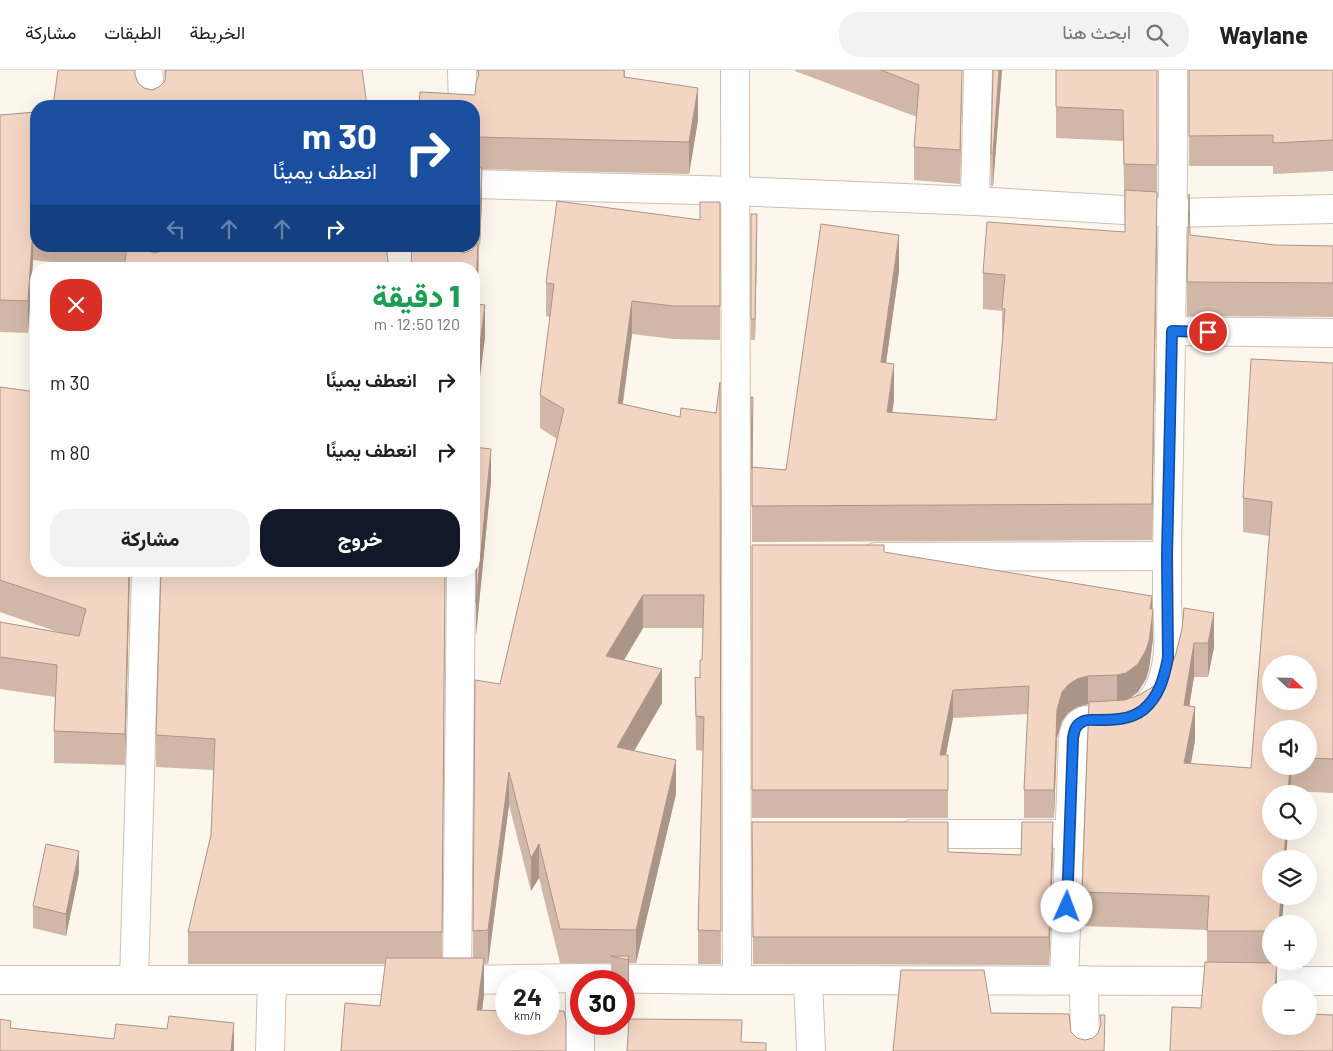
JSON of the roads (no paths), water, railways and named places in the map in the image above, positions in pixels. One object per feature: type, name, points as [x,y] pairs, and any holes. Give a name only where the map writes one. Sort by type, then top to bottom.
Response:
[{"type":"street","points":[[148,70],[150,100]]},
{"type":"street","points":[[462,70],[463,100]]},
{"type":"street","points":[[735,70],[736,558],[747,834],[738,980]]},
{"type":"street","points":[[975,201],[978,70]]},
{"type":"street","points":[[1085,1051],[1074,980],[1070,834],[1073,738],[1075,728],[1081,722],[1087,720],[1116,720],[1142,711],[1159,690],[1168,658],[1167,556],[1174,213],[1173,70]]},
{"type":"street","points":[[480,184],[735,191],[975,201],[1174,213],[1333,209]]},
{"type":"street","points":[[1172,331],[1333,333]]},
{"type":"street","points":[[854,558],[1167,556]]},
{"type":"street","points":[[736,558],[765,558]]},
{"type":"street","points":[[134,980],[146,577]]},
{"type":"street","points":[[457,980],[461,577]]},
{"type":"street","points":[[884,834],[1070,834]]},
{"type":"street","points":[[0,980],[570,978]]},
{"type":"street","points":[[635,979],[1333,981]]},
{"type":"street","points":[[270,1051],[272,980]]},
{"type":"street","points":[[808,980],[811,1051]]},
{"type":"street","points":[[580,1035],[580,1051]]}]
